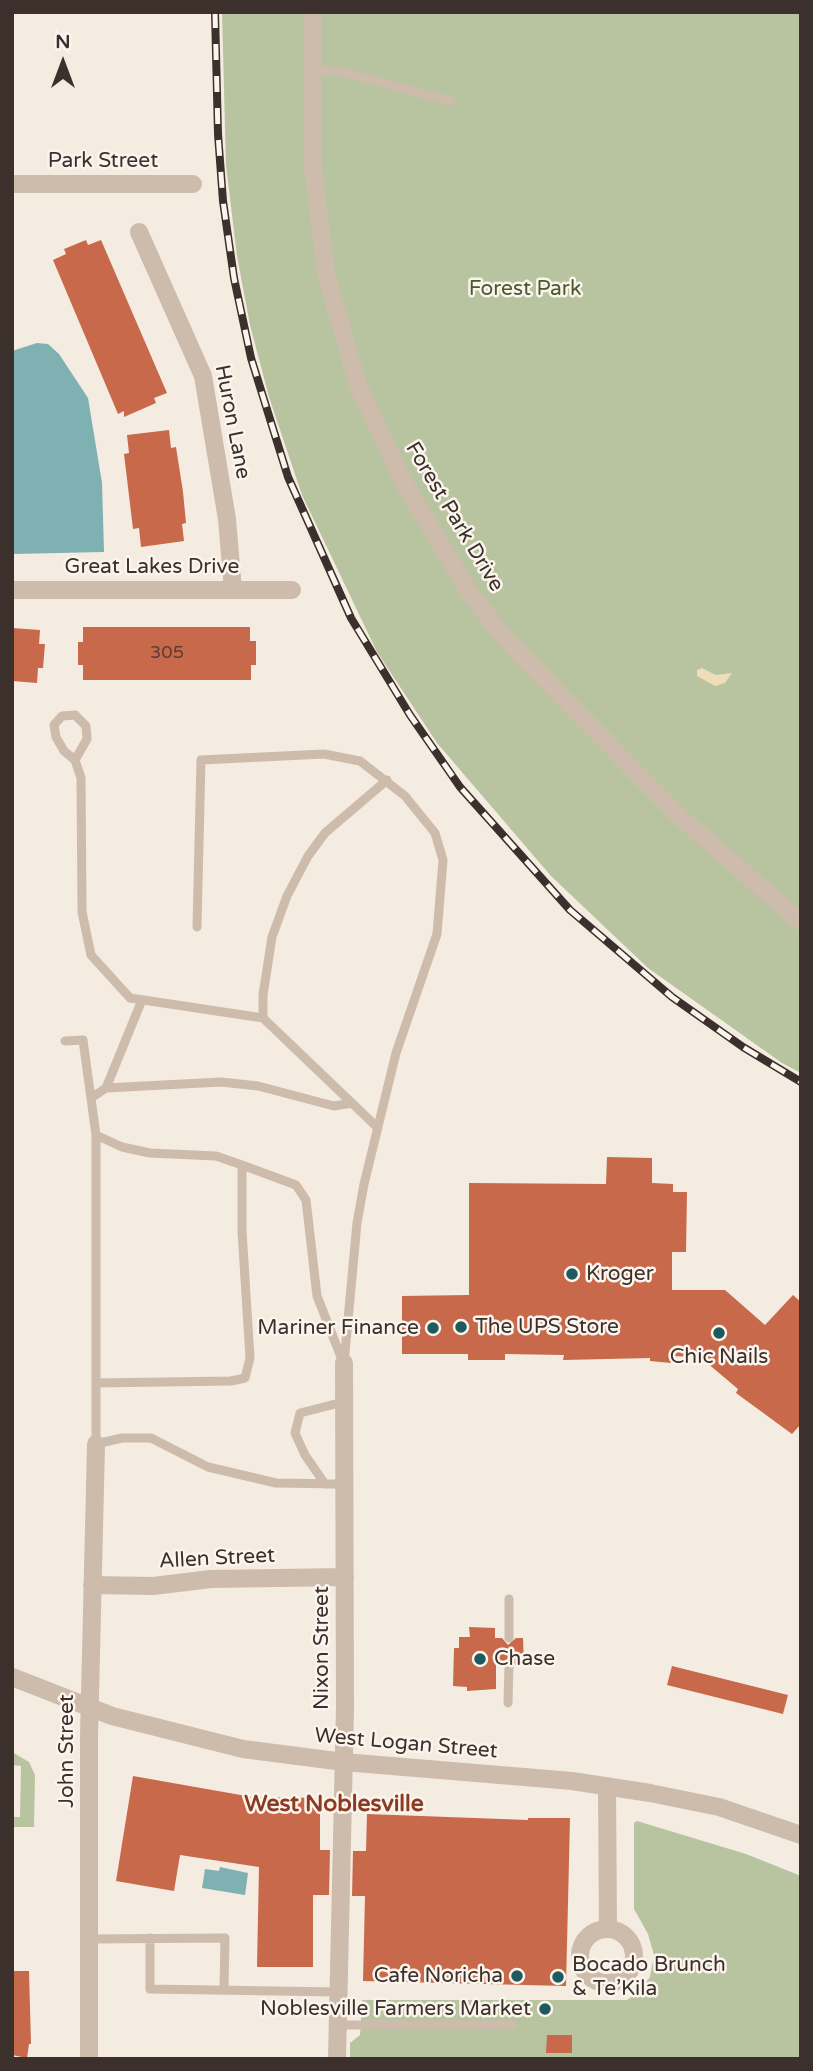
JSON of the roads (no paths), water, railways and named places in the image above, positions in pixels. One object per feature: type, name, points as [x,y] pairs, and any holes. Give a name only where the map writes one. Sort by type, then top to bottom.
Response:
[{"type":"street","name":"Forest Park Drive","points":[[312,12],[313,167],[326,273],[358,385],[405,485],[470,593],[507,642],[681,818],[801,922]]},
{"type":"street","name":"Park Street","points":[[12,184],[194,184]]},
{"type":"street","name":"Huron Lane","points":[[139,232],[203,376],[227,519],[233,590]]},
{"type":"street","name":"Great Lakes Drive","points":[[12,590],[292,590]]},
{"type":"street","name":"Nixon Street","points":[[337,2059],[344,1762],[344,1363]]},
{"type":"street","name":"John Street","points":[[89,2059],[89,1708],[96,1444]]},
{"type":"street","name":"Allen Street","points":[[92,1585],[153,1586],[211,1579],[345,1577]]},
{"type":"street","name":"West Logan Street","points":[[12,1677],[89,1708],[207,1742],[344,1762],[607,1787],[719,1807],[801,1835]]},
{"type":"street","points":[[607,1787],[608,1929]]},
{"type":"lane","points":[[311,69],[352,75],[451,101]]},
{"type":"lane","points":[[75,760],[87,739],[86,726],[75,715],[62,716],[54,724],[56,737],[64,751],[75,760],[80,778],[82,912],[90,956],[130,998],[263,1017],[378,1128]]},
{"type":"lane","points":[[197,927],[201,760],[324,754],[360,761],[405,796],[435,833],[443,860],[438,934],[396,1053],[357,1223],[344,1363]]},
{"type":"lane","points":[[263,1017],[272,937],[303,866],[325,833],[387,780]]},
{"type":"lane","points":[[106,1088],[142,999]]},
{"type":"lane","points":[[65,1041],[83,1040],[96,1135],[96,1444],[122,1438],[151,1438],[208,1467],[276,1483],[343,1484]]},
{"type":"lane","points":[[91,1098],[106,1088],[220,1082],[258,1086],[334,1106],[352,1103]]},
{"type":"lane","points":[[96,1135],[122,1147],[150,1153],[216,1156],[296,1185],[306,1200],[317,1296],[344,1363]]},
{"type":"lane","points":[[96,1383],[231,1381],[245,1378],[250,1358],[242,1231],[242,1165]]},
{"type":"lane","points":[[325,1484],[304,1455],[295,1433],[300,1412],[343,1402]]},
{"type":"lane","points":[[509,1599],[509,1638]]},
{"type":"lane","points":[[508,1703],[509,1665]]},
{"type":"lane","points":[[150,1938],[150,1989],[339,1992]]},
{"type":"lane","points":[[88,1939],[225,1938],[224,1989]]},
{"type":"lane","points":[[339,2025],[512,2025]]},
{"type":"water","points":[[37,343],[48,344],[59,354],[88,398],[102,483],[104,552],[12,554],[12,351]]},
{"type":"water","points":[[220,1867],[248,1873],[245,1895],[202,1888],[205,1869],[219,1871]]},
{"type":"railway","points":[[215,12],[218,134],[223,201],[234,278],[251,358],[288,477],[351,618],[410,715],[460,787],[570,910],[672,997],[743,1047],[801,1082]]},
{"type":"place","name":"Kroger","points":[[572,1274]]},
{"type":"place","name":"The UPS Store","points":[[461,1327]]},
{"type":"place","name":"Mariner Finance","points":[[433,1328]]},
{"type":"place","name":"Chic Nails","points":[[719,1333]]},
{"type":"place","name":"Chase","points":[[480,1659]]},
{"type":"place","name":"Cafe Noricha","points":[[517,1976]]},
{"type":"place","name":"Bocado Brunch & Te’Kila","points":[[558,1977]]},
{"type":"place","name":"Noblesville Farmers Market","points":[[545,2009]]},
{"type":"district","name":"West Noblesville","points":[[334,1805]]},
{"type":"park label","name":"Forest Park","points":[[525,289]]}]
